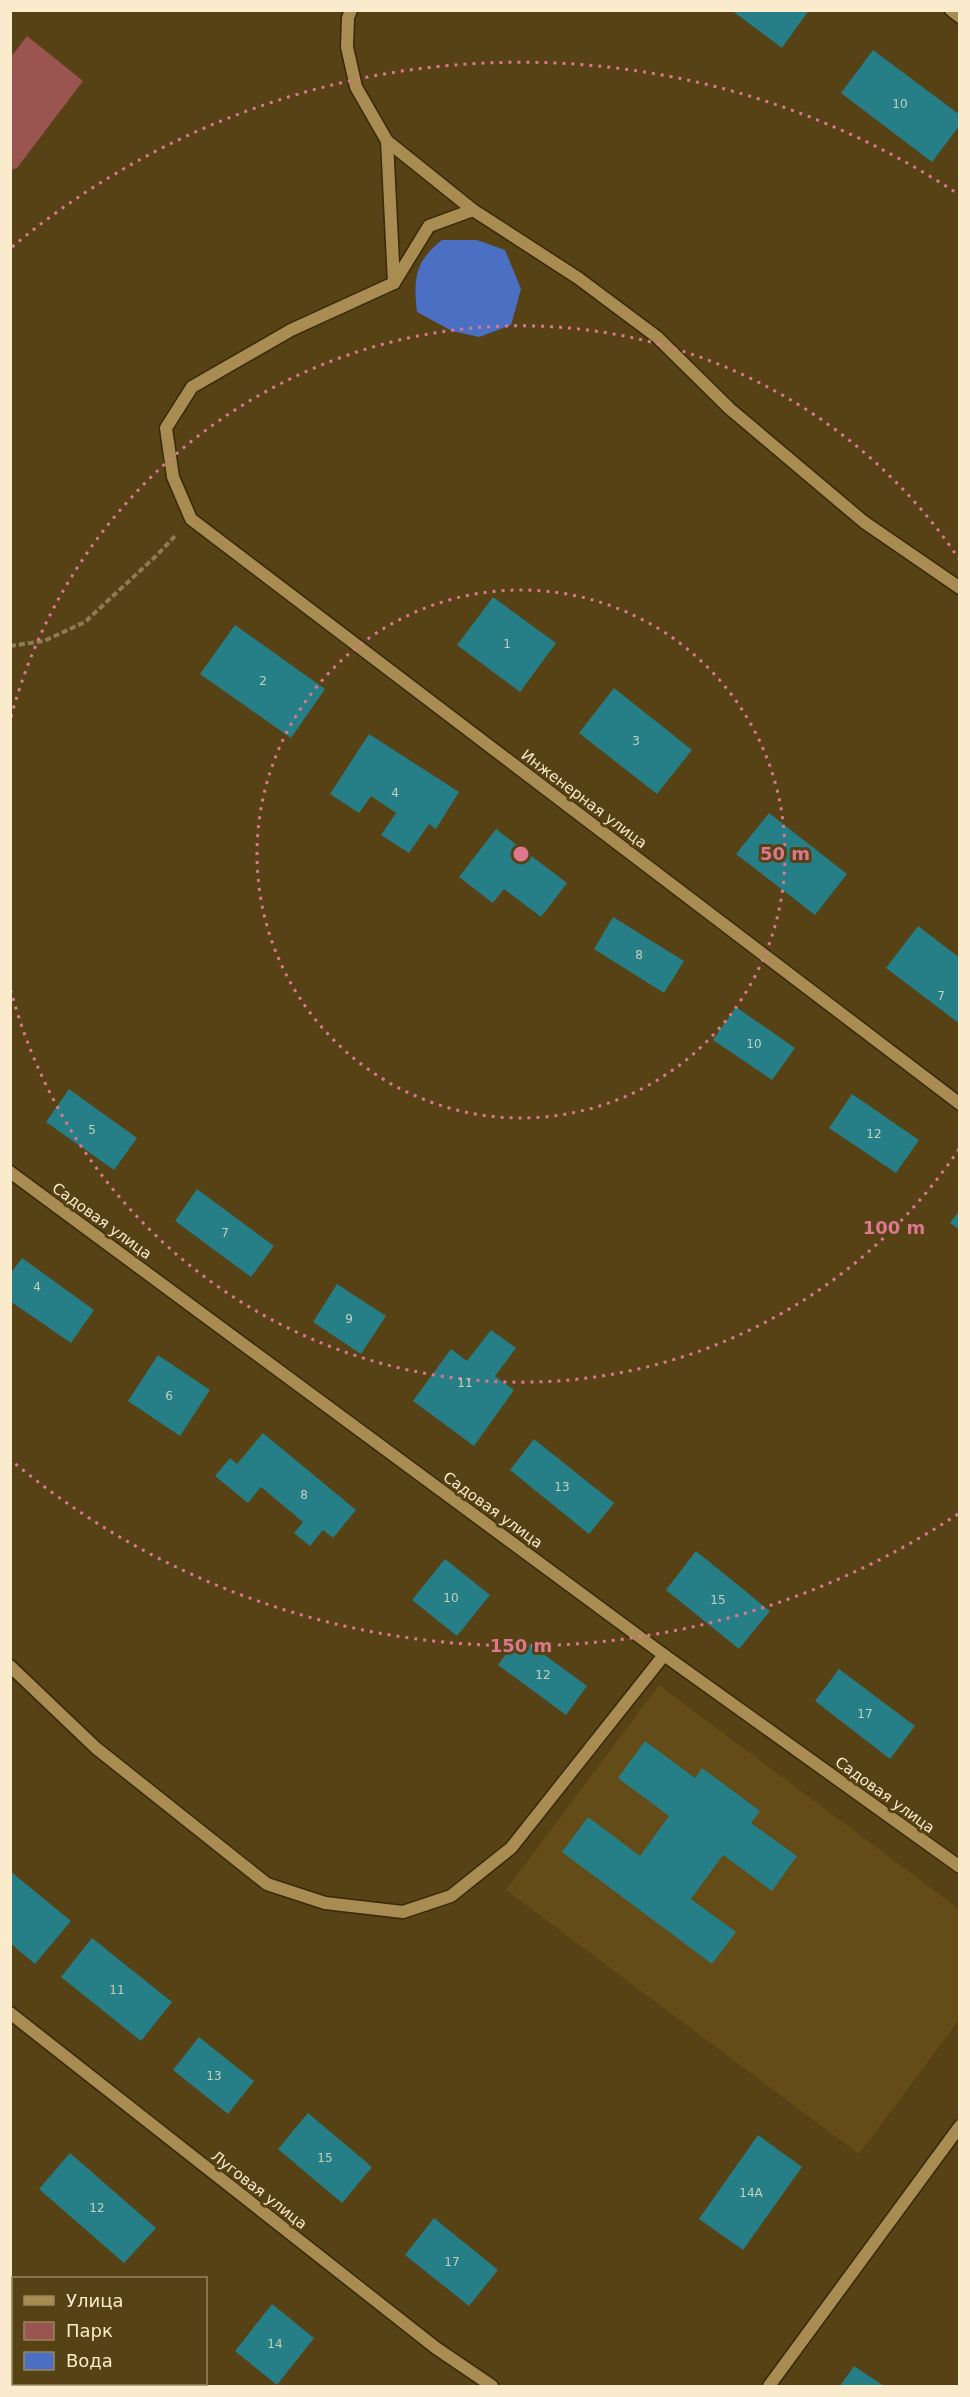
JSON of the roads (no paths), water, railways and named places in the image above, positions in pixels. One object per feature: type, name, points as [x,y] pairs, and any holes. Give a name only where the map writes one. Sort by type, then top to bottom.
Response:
[{"type":"street","points":[[351,10],[348,18],[347,47],[356,87],[387,141],[473,210],[578,278],[657,337],[730,409],[864,522],[960,588]]},
{"type":"street","points":[[951,10],[960,17]]},
{"type":"street","points":[[387,141],[394,283]]},
{"type":"street","points":[[394,283],[429,226],[473,210]]},
{"type":"street","name":"Инженерная улица","points":[[394,283],[291,330],[192,387],[166,428],[173,477],[191,519],[960,1104]]},
{"type":"street","name":"Садовая улица","points":[[10,1173],[664,1655],[960,1867]]},
{"type":"street","points":[[10,1666],[96,1748],[267,1884],[325,1903],[403,1912],[451,1896],[511,1848],[664,1655]]},
{"type":"street","name":"Луговая улица","points":[[10,2013],[436,2348],[492,2386]]},
{"type":"street","points":[[769,2386],[960,2126]]},
{"type":"water","points":[[442,240],[477,240],[505,250],[521,289],[511,325],[479,337],[452,331],[417,312],[415,290],[421,263]]}]
